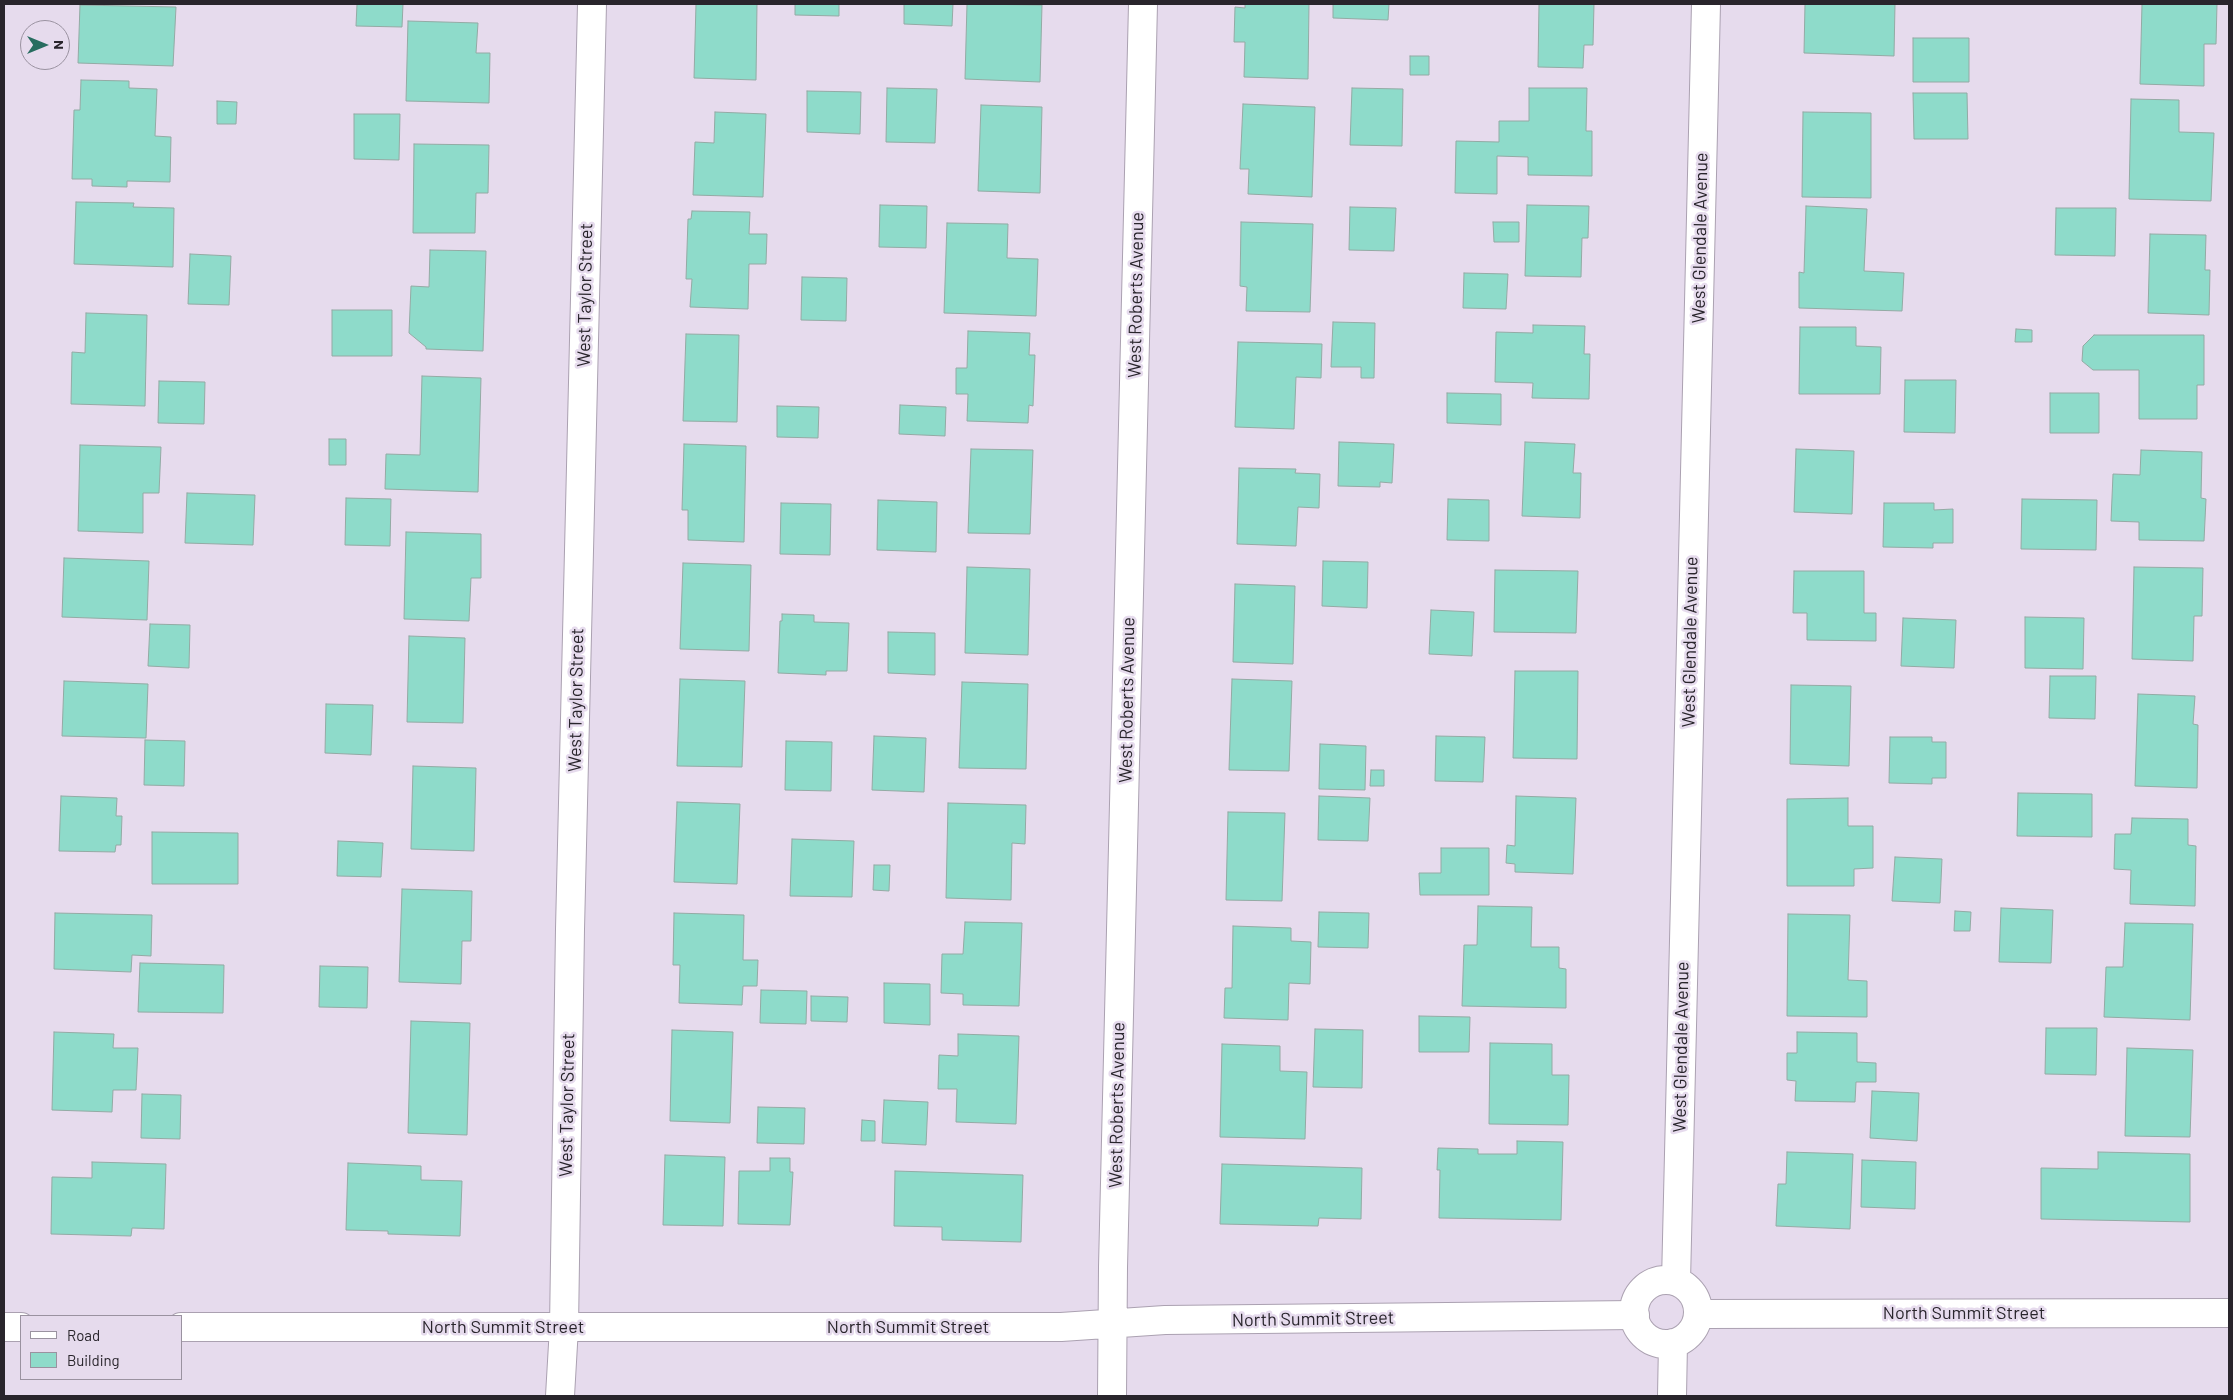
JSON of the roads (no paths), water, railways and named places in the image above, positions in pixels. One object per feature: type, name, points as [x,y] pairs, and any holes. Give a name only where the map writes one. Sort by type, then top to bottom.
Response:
[{"type":"street","name":"West Taylor Street","points":[[560,1396],[564,1327],[563,1274],[570,939],[592,4]]},
{"type":"street","name":"West Roberts Avenue","points":[[1112,1396],[1143,4]]},
{"type":"street","name":"West Glendale Avenue","points":[[1676,1281],[1706,4]]},
{"type":"street","points":[[1676,1281],[1685,1286],[1692,1294],[1697,1303],[1698,1314],[1696,1324],[1690,1333],[1682,1340],[1673,1344],[1652,1340],[1643,1334],[1638,1326],[1635,1315],[1639,1295],[1646,1288],[1655,1282],[1676,1281]]},
{"type":"street","name":"North Summit Street","points":[[1698,1314],[2229,1313]]},
{"type":"street","name":"North Summit Street","points":[[182,1327],[1060,1327],[1166,1320],[1635,1315]]},
{"type":"street","points":[[4,1327],[20,1327]]},
{"type":"street","points":[[1672,1396],[1673,1344]]}]
